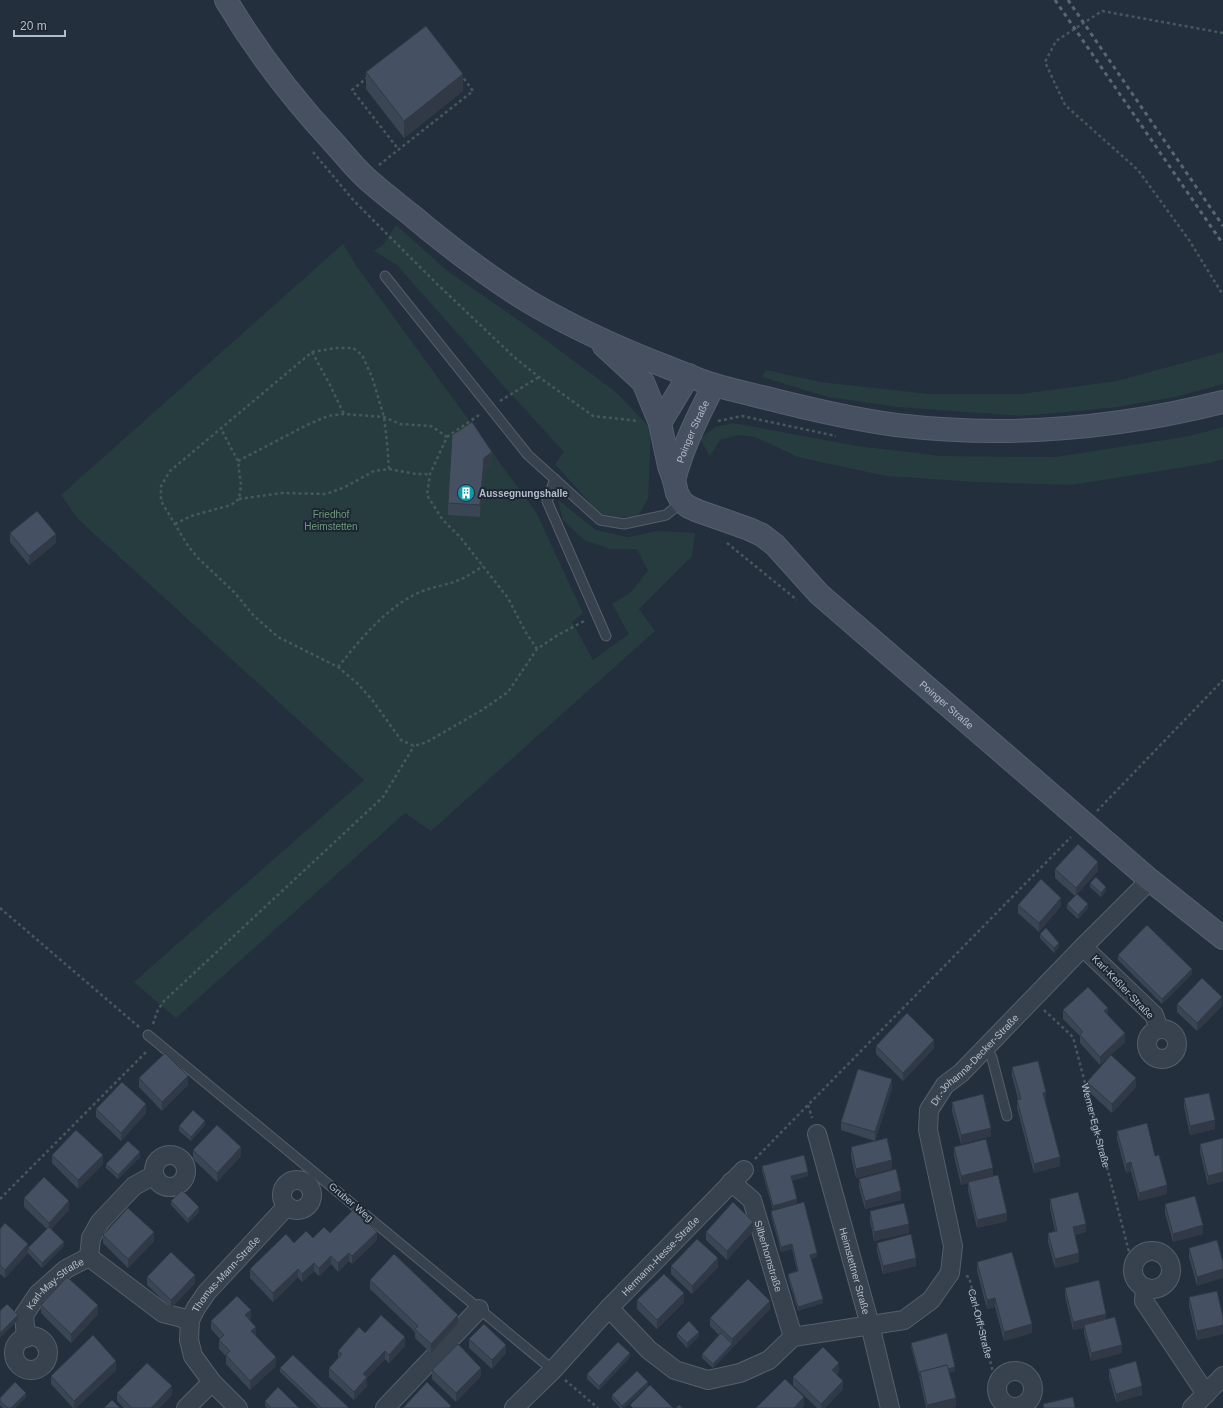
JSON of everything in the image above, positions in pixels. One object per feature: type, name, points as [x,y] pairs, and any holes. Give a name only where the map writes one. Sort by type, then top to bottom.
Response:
[{"type":"street","points":[[226,0],[268,64],[304,110],[364,177],[484,272],[533,304],[589,334],[639,356],[714,385],[836,415],[896,425],[956,430],[1019,431],[1069,429],[1120,423],[1181,413],[1223,402]]},
{"type":"street","name":"Poinger Straße","points":[[589,334],[643,382],[660,423],[669,466],[677,493],[682,502],[698,511],[749,529],[775,545],[818,594],[1079,830],[1150,880],[1223,938]]},
{"type":"street","points":[[660,423],[689,376]]},
{"type":"street","name":"Poinger Straße","points":[[674,480],[678,465],[693,426],[714,385]]},
{"type":"street","name":"Dr.-Johanna-Decker-Straße","points":[[950,1274],[953,1246],[928,1130],[929,1110],[945,1085],[961,1073],[1150,880]]},
{"type":"street","name":"Karl-Keßler-Straße","points":[[1083,947],[1154,1015],[1159,1029]]},
{"type":"street","name":"Heimstettner Straße","points":[[817,1134],[870,1325],[890,1408]]},
{"type":"street","name":"Hermann-Hesse-Straße","points":[[514,1408],[553,1370],[608,1308],[744,1170]]},
{"type":"street","points":[[154,1175],[134,1186],[100,1222],[91,1238],[89,1257],[163,1312],[190,1320]]},
{"type":"street","name":"Silberhornstraße","points":[[731,1182],[752,1200],[793,1337]]},
{"type":"street","name":"Thomas-Mann-Straße","points":[[238,1408],[212,1382],[193,1356],[189,1340],[190,1320],[207,1292],[287,1206]]},
{"type":"street","points":[[1151,1251],[1157,1252],[1167,1259],[1171,1270],[1167,1282],[1163,1286],[1157,1289],[1151,1289],[1139,1285],[1133,1274],[1133,1267],[1139,1256],[1144,1252],[1151,1251]]},
{"type":"street","name":"Karl-May-Straße","points":[[26,1338],[24,1314],[38,1294],[66,1269],[89,1257]]},
{"type":"street","points":[[608,1308],[649,1350],[675,1370],[708,1380],[740,1373],[769,1360],[793,1337],[904,1320],[931,1300],[950,1274]]},
{"type":"street","points":[[1145,1288],[1144,1301],[1206,1394]]},
{"type":"street","points":[[385,1408],[479,1309]]},
{"type":"street","points":[[1012,1371],[1019,1371],[1028,1376],[1033,1387],[1031,1398],[1023,1405],[1012,1407],[1001,1400],[998,1395],[997,1388],[998,1382],[1002,1377],[1006,1373],[1012,1371]]},
{"type":"street","points":[[1192,1408],[1223,1376]]},
{"type":"street","points":[[186,1408],[212,1382]]},
{"type":"lane","points":[[385,276],[528,455],[600,520],[624,524],[666,515],[682,502]]},
{"type":"lane","points":[[555,479],[547,501],[606,636]]},
{"type":"lane","name":"Gruber Weg","points":[[151,1037],[553,1370]]},
{"type":"lane","points":[[986,1047],[992,1058],[1007,1116]]},
{"type":"path","points":[[1223,33],[1102,11],[1056,41],[1045,62],[1066,105],[1138,170],[1189,240],[1223,295]]},
{"type":"path","points":[[364,177],[473,91],[459,73]]},
{"type":"path","points":[[371,76],[352,90],[398,150]]},
{"type":"path","points":[[389,469],[384,417],[372,377],[362,355],[353,348],[336,348],[312,352],[170,471],[161,486],[162,501],[188,546],[199,559],[234,592],[254,616],[278,637],[338,667],[358,684],[373,701],[401,740],[414,746]]},
{"type":"path","points":[[312,352],[344,414]]},
{"type":"path","points":[[537,649],[525,632],[508,598],[460,537],[442,519],[427,495],[430,474],[447,437],[469,421],[539,377]]},
{"type":"path","points":[[238,461],[307,425],[328,416],[344,414],[384,417],[400,424],[431,426],[447,437]]},
{"type":"path","points":[[221,429],[238,461],[241,485],[240,499]]},
{"type":"path","points":[[175,524],[191,516],[230,505],[240,499],[282,493],[326,494],[345,487],[374,471],[389,469],[416,474],[430,474]]},
{"type":"path","points":[[338,667],[359,641],[381,619],[415,594],[459,580],[483,566]]},
{"type":"path","points":[[0,1199],[151,1037],[157,1012],[163,1002],[383,797],[414,746],[427,742],[476,714],[508,692],[537,649],[558,635],[597,614]]},
{"type":"path","points":[[744,1170],[1079,830],[1223,680]]},
{"type":"path","points":[[0,908],[151,1037]]},
{"type":"path","name":"Werner-Egk-Straße","points":[[1032,999],[1073,1037],[1133,1267]]},
{"type":"path","name":"Carl-Orff-Straße","points":[[950,1274],[968,1277],[997,1388]]},
{"type":"path","points":[[553,1370],[598,1408]]},
{"type":"green space","points":[[396,225],[446,270],[524,324],[616,392],[651,429],[648,499],[637,518],[611,517],[599,513],[555,464],[564,452],[397,265],[374,251],[383,245]]},
{"type":"green space","name":"Friedhof Heimstetten","points":[[343,244],[355,264],[536,512],[583,613],[572,622],[593,660],[629,634],[612,604],[630,593],[648,571],[637,549],[610,549],[584,540],[563,520],[558,500],[596,530],[628,537],[658,531],[695,533],[692,556],[639,609],[655,631],[431,831],[405,813],[176,1018],[134,982],[364,780],[78,519],[61,495]]},
{"type":"green space","points":[[1223,352],[1223,384],[1175,397],[1117,407],[1020,416],[898,407],[828,397],[762,377],[766,370],[820,382],[929,394],[1021,394],[1117,381]]},
{"type":"green space","points":[[733,423],[857,446],[941,456],[1056,457],[1190,436],[1223,427],[1223,459],[1210,463],[1071,485],[975,482],[886,476],[798,457],[755,437],[738,435],[720,440],[710,456],[700,439],[715,427]]},
{"type":"building","points":[[426,26],[463,74],[404,121],[366,72]]},
{"type":"building","name":"Aussegnungshalle","points":[[472,422],[492,452],[484,458],[480,505],[448,503],[452,435]]},
{"type":"building","points":[[37,511],[56,534],[29,556],[10,533]]},
{"type":"building","points":[[1078,844],[1098,862],[1076,888],[1055,869]]},
{"type":"building","points":[[1096,877],[1106,887],[1101,893],[1090,883]]},
{"type":"building","points":[[1041,879],[1061,898],[1039,923],[1018,905]]},
{"type":"building","points":[[1077,894],[1088,904],[1078,915],[1067,904]]},
{"type":"building","points":[[1147,925],[1192,969],[1162,999],[1118,955]]},
{"type":"building","points":[[1046,928],[1059,943],[1054,948],[1040,934]]},
{"type":"building","points":[[1202,978],[1222,997],[1197,1023],[1177,1004]]},
{"type":"building","points":[[1088,987],[1108,1008],[1104,1011],[1125,1033],[1100,1057],[1080,1035],[1083,1032],[1063,1010]]},
{"type":"building","points":[[907,1013],[934,1040],[903,1073],[876,1046]]},
{"type":"building","points":[[165,1053],[188,1076],[162,1102],[139,1078]]},
{"type":"building","points":[[1111,1055],[1136,1078],[1112,1104],[1087,1082]]},
{"type":"building","points":[[1038,1061],[1046,1092],[1043,1093],[1060,1157],[1034,1164],[1017,1100],[1021,1099],[1012,1067]]},
{"type":"building","points":[[858,1069],[892,1079],[875,1132],[841,1122]]},
{"type":"building","points":[[122,1082],[146,1104],[121,1133],[96,1109]]},
{"type":"building","points":[[1209,1093],[1215,1120],[1190,1126],[1184,1098]]},
{"type":"building","points":[[983,1094],[991,1128],[961,1135],[952,1102]]},
{"type":"building","points":[[193,1110],[205,1121],[191,1137],[179,1126]]},
{"type":"building","points":[[1147,1123],[1155,1156],[1159,1155],[1167,1185],[1139,1193],[1131,1162],[1126,1164],[1117,1131]]},
{"type":"building","points":[[217,1125],[241,1147],[217,1173],[193,1150]]},
{"type":"building","points":[[76,1130],[103,1155],[78,1180],[52,1155]]},
{"type":"building","points":[[887,1138],[892,1160],[856,1169],[851,1147]]},
{"type":"building","points":[[1223,1138],[1223,1172],[1208,1176],[1200,1144]]},
{"type":"building","points":[[986,1139],[993,1168],[961,1176],[954,1147]]},
{"type":"building","points":[[128,1141],[140,1152],[118,1175],[106,1164]]},
{"type":"building","points":[[804,1155],[808,1172],[791,1176],[797,1199],[773,1206],[762,1166]]},
{"type":"building","points":[[896,1169],[901,1191],[865,1201],[859,1179]]},
{"type":"building","points":[[998,1175],[1007,1213],[977,1220],[968,1182]]},
{"type":"building","points":[[44,1177],[69,1201],[49,1223],[24,1198]]},
{"type":"building","points":[[182,1190],[199,1207],[188,1219],[171,1201]]},
{"type":"building","points":[[1078,1192],[1086,1224],[1073,1227],[1079,1253],[1055,1259],[1048,1233],[1057,1231],[1050,1199]]},
{"type":"building","points":[[1195,1196],[1203,1225],[1173,1234],[1165,1204]]},
{"type":"building","points":[[733,1202],[753,1222],[727,1251],[706,1232]]},
{"type":"building","points":[[804,1202],[817,1253],[810,1255],[823,1299],[798,1307],[788,1274],[798,1271],[792,1244],[781,1247],[771,1211]]},
{"type":"building","points":[[904,1203],[909,1224],[874,1232],[870,1211]]},
{"type":"building","points":[[128,1208],[154,1232],[128,1259],[103,1235]]},
{"type":"building","points":[[354,1209],[377,1232],[352,1256],[349,1253],[338,1263],[331,1256],[319,1268],[314,1263],[302,1274],[298,1269],[273,1293],[250,1269],[286,1234],[294,1243],[306,1231],[313,1238],[324,1227],[330,1233]]},
{"type":"building","points":[[5,1223],[28,1244],[5,1270],[0,1265],[0,1229]]},
{"type":"building","points":[[49,1227],[64,1242],[42,1263],[28,1248]]},
{"type":"building","points":[[911,1234],[916,1258],[883,1266],[877,1243]]},
{"type":"building","points":[[697,1239],[718,1258],[692,1286],[671,1266]]},
{"type":"building","points":[[1217,1240],[1223,1262],[1223,1269],[1197,1277],[1189,1248]]},
{"type":"building","points":[[171,1252],[195,1275],[171,1300],[147,1277]]},
{"type":"building","points":[[1012,1252],[1032,1324],[1004,1332],[995,1298],[987,1300],[977,1262]]},
{"type":"building","points":[[394,1254],[458,1315],[431,1344],[415,1329],[418,1326],[370,1280]]},
{"type":"building","points":[[664,1274],[684,1293],[657,1320],[637,1300]]},
{"type":"building","points":[[67,1277],[98,1305],[71,1334],[41,1305]]},
{"type":"building","points":[[748,1279],[770,1301],[732,1339],[710,1318]]},
{"type":"building","points":[[1099,1280],[1106,1314],[1073,1322],[1065,1288]]},
{"type":"building","points":[[1217,1291],[1223,1317],[1223,1325],[1197,1331],[1189,1297]]},
{"type":"building","points":[[237,1296],[251,1310],[245,1315],[256,1327],[251,1331],[276,1357],[250,1381],[226,1355],[230,1351],[219,1340],[224,1335],[211,1321]]},
{"type":"building","points":[[7,1304],[18,1315],[0,1333],[0,1311]]},
{"type":"building","points":[[381,1315],[405,1337],[389,1355],[385,1351],[363,1374],[367,1377],[354,1392],[329,1368],[342,1354],[338,1351],[359,1327],[365,1333]]},
{"type":"building","points":[[1115,1317],[1122,1345],[1091,1353],[1084,1325]]},
{"type":"building","points":[[689,1321],[699,1332],[687,1343],[677,1333]]},
{"type":"building","points":[[484,1324],[506,1345],[492,1360],[469,1339]]},
{"type":"building","points":[[721,1333],[732,1344],[713,1364],[702,1354]]},
{"type":"building","points":[[947,1333],[955,1367],[948,1369],[947,1365],[920,1372],[920,1376],[911,1343]]},
{"type":"building","points":[[93,1335],[116,1361],[74,1401],[51,1376]]},
{"type":"building","points":[[618,1342],[630,1353],[599,1386],[587,1374]]},
{"type":"building","points":[[458,1344],[481,1368],[456,1393],[432,1370]]},
{"type":"building","points":[[823,1347],[839,1363],[832,1370],[843,1381],[821,1404],[793,1377]]},
{"type":"building","points":[[293,1355],[349,1408],[322,1408],[280,1368]]},
{"type":"building","points":[[1136,1361],[1142,1386],[1116,1394],[1109,1369]]},
{"type":"building","points":[[147,1363],[172,1386],[151,1408],[132,1408],[117,1393]]},
{"type":"building","points":[[947,1365],[956,1398],[927,1405],[920,1372]]},
{"type":"building","points":[[637,1371],[648,1382],[622,1406],[612,1395]]},
{"type":"building","points":[[785,1379],[804,1397],[794,1408],[756,1408]]},
{"type":"building","points":[[15,1382],[26,1393],[11,1408],[8,1408],[0,1401],[0,1398]]},
{"type":"building","points":[[427,1382],[451,1406],[449,1408],[403,1408]]},
{"type":"building","points":[[650,1385],[673,1408],[633,1408],[630,1405]]},
{"type":"building","points":[[278,1387],[299,1408],[271,1408],[265,1401]]},
{"type":"building","points":[[1073,1397],[1075,1408],[1044,1408],[1043,1404]]},
{"type":"building","points":[[112,1400],[120,1408],[104,1408]]},
{"type":"building","points":[[679,1405],[683,1408],[676,1408]]},
{"type":"railway","points":[[1055,0],[1223,244]]},
{"type":"railway","points":[[1068,0],[1223,226]]},
{"type":"place","name":"Aussegnungshalle","points":[[466,493]]}]
